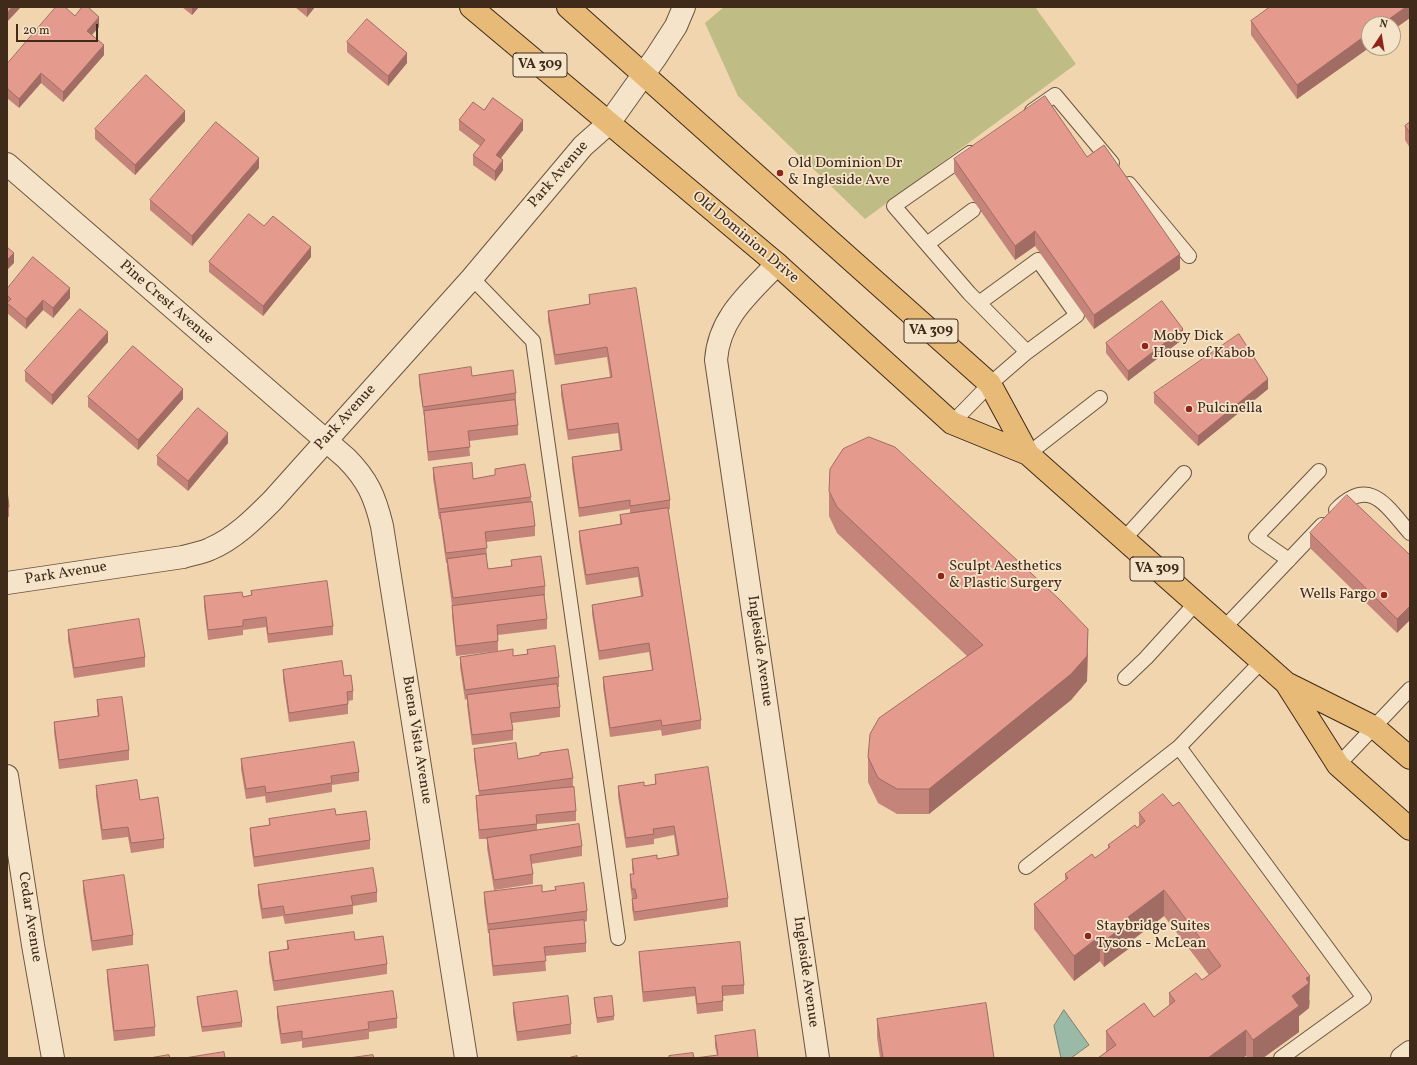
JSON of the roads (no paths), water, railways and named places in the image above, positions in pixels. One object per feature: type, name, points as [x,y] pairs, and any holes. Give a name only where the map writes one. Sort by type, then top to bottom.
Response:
[{"type":"main road","name":"Old Dominion Drive","points":[[471,7],[777,264],[952,424],[1028,454],[1286,683],[1338,765],[1410,828]]},
{"type":"main road","name":"Old Dominion Drive","points":[[568,7],[990,384],[1028,454]]},
{"type":"main road","name":"Old Dominion Drive","points":[[1286,683],[1374,727],[1410,758]]},
{"type":"street","points":[[608,123],[644,75],[676,26],[684,7]]},
{"type":"street","name":"Park Avenue","points":[[7,583],[183,557],[210,549],[235,534],[259,514],[288,484],[472,278],[583,146],[608,123]]},
{"type":"street","name":"Pine Crest Avenue","points":[[7,164],[326,441]]},
{"type":"street","name":"Ingleside Avenue","points":[[777,264],[745,298],[730,317],[720,337],[716,360],[818,1058]]},
{"type":"street","name":"Buena Vista Avenue","points":[[326,441],[346,458],[357,470],[372,492],[378,508],[466,1058]]},
{"type":"street","name":"Cedar Avenue","points":[[7,776],[52,1058]]},
{"type":"street","points":[[1402,1058],[1410,1052]]},
{"type":"lane","points":[[1023,117],[1055,95],[1189,256]]},
{"type":"lane","points":[[978,148],[894,206],[979,303],[1027,352]]},
{"type":"lane","points":[[927,244],[973,210]]},
{"type":"lane","points":[[952,424],[990,384],[1027,352],[1077,315],[1038,260],[979,303]]},
{"type":"lane","points":[[472,278],[532,341],[618,938]]},
{"type":"lane","points":[[1028,454],[1100,398]]},
{"type":"lane","points":[[1289,560],[1256,537],[1319,471]]},
{"type":"lane","points":[[1124,539],[1184,473]]},
{"type":"lane","points":[[1224,628],[1341,505],[1355,495],[1371,495],[1379,498],[1386,504],[1410,533]]},
{"type":"lane","points":[[1125,678],[1146,658],[1196,603]]},
{"type":"lane","points":[[1026,868],[1179,747],[1262,661]]},
{"type":"lane","points":[[1338,765],[1409,691]]},
{"type":"lane","points":[[1179,747],[1364,998],[1281,1058]]},
{"type":"place","name":"Old Dominion Dr & Ingleside Ave","points":[[780,173]]},
{"type":"place","name":"Moby Dick House of Kabob","points":[[1145,346]]},
{"type":"place","name":"Pulcinella","points":[[1189,409]]},
{"type":"place","name":"Sculpt Aesthetics & Plastic Surgery","points":[[941,576]]},
{"type":"place","name":"Wells Fargo","points":[[1384,595]]},
{"type":"place","name":"Staybridge Suites Tysons - McLean","points":[[1088,936]]}]
